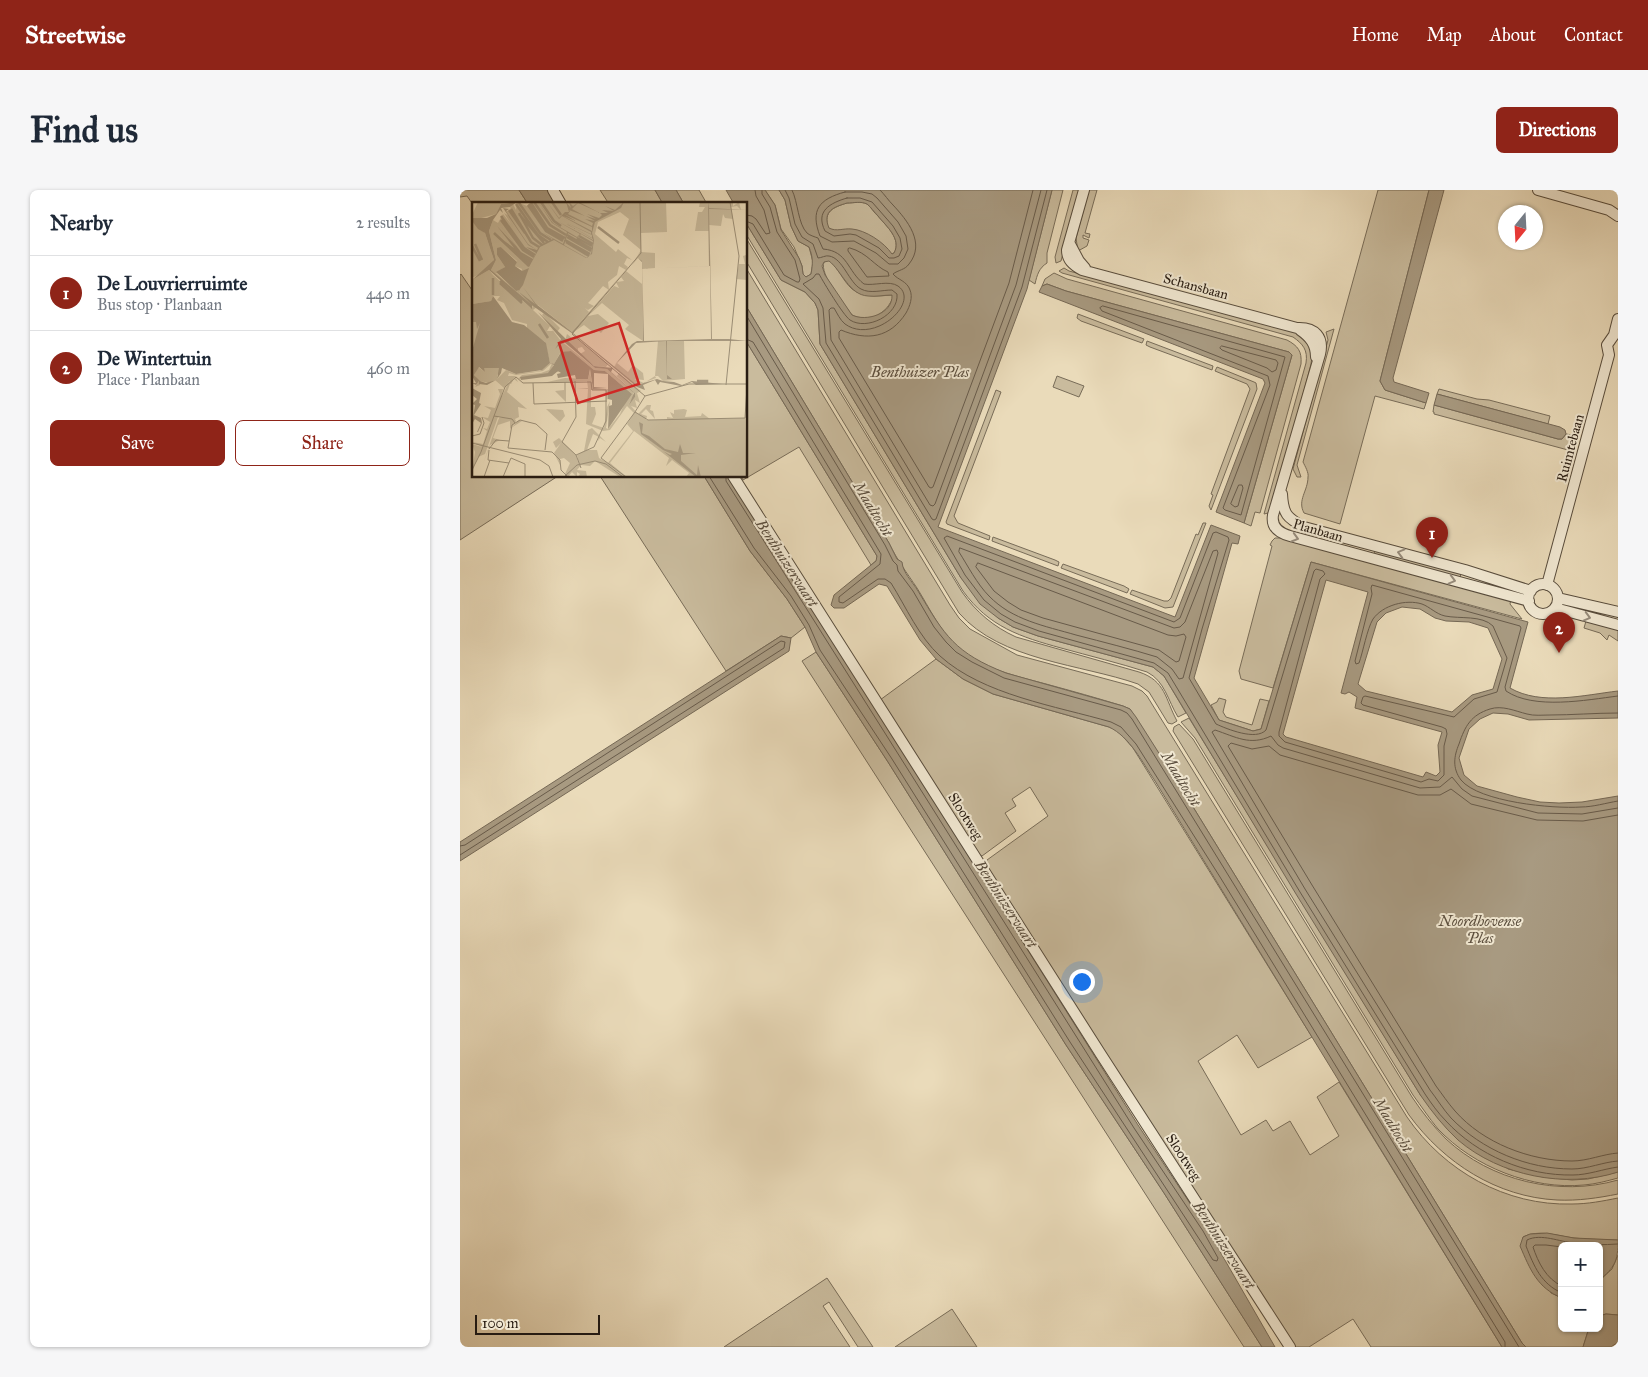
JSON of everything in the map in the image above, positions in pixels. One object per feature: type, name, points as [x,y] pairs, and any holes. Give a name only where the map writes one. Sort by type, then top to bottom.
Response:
[{"type":"street","points":[[553,190],[561,202]]},
{"type":"street","name":"Schansbaan","points":[[1084,190],[1068,246],[1067,256],[1076,266],[1297,328],[1309,336],[1316,352],[1316,368],[1282,486]]},
{"type":"street","points":[[1538,190],[1613,209],[1618,216]]},
{"type":"street","name":"Ruimtebaan","points":[[1548,585],[1610,355],[1607,345],[1614,335],[1618,319]]},
{"type":"street","name":"Slootweg","points":[[734,478],[1100,1053],[1290,1347]]},
{"type":"street","name":"Planbaan","points":[[1282,486],[1282,503],[1285,513],[1292,521],[1304,527],[1465,570],[1530,596]]},
{"type":"street","name":"Planbaan","points":[[1282,486],[1272,519],[1275,528],[1283,534],[1530,596]]},
{"type":"street","points":[[1540,585],[1548,585],[1556,591],[1557,603],[1547,613],[1540,613],[1532,609],[1530,596],[1540,585]]},
{"type":"street","points":[[1557,603],[1618,612]]},
{"type":"street","points":[[1557,603],[1618,625]]},
{"type":"shaded area","points":[[460,190],[519,190],[527,202],[472,203],[467,196],[460,197]]},
{"type":"shaded area","points":[[600,190],[655,190],[662,202],[608,202]]},
{"type":"shaded area","points":[[676,190],[699,190],[706,202],[683,202]]},
{"type":"shaded area","points":[[765,190],[779,190],[785,200],[791,226],[798,241],[809,247],[813,262],[811,274],[806,277],[803,274],[802,266],[794,247],[781,229],[775,205]]},
{"type":"shaded area","points":[[1052,190],[1063,190],[1047,253],[1047,263],[1039,272],[1035,284],[1029,280]]},
{"type":"shaded area","points":[[1073,190],[1080,190],[1061,261],[1056,263],[1055,257]]},
{"type":"shaded area","points":[[1089,190],[1097,190],[1085,233],[1090,234],[1089,238],[1083,235],[1083,238],[1089,240],[1087,246],[1078,251],[1076,238]]},
{"type":"shaded area","points":[[1378,190],[1429,190],[1380,381],[1385,390],[1426,403],[1424,409],[1375,396],[1340,524],[1304,513],[1302,500],[1308,482],[1308,475],[1303,462]]},
{"type":"shaded area","points":[[847,203],[862,203],[870,207],[889,228],[895,238],[896,248],[894,253],[892,254],[828,228],[828,214],[834,208]]},
{"type":"shaded area","points":[[748,226],[781,280],[805,292],[815,303],[818,310],[820,344],[961,578],[998,618],[1013,627],[1038,636],[1153,667],[1164,676],[1186,713],[1178,717],[1162,686],[1147,672],[1019,635],[984,614],[963,591],[748,237]]},
{"type":"shaded area","points":[[748,241],[962,592],[973,606],[993,624],[1016,637],[1148,676],[1155,680],[1164,692],[1177,721],[1172,724],[1168,723],[1149,692],[1138,684],[1019,651],[997,642],[976,629],[959,613],[748,264]]},
{"type":"shaded area","points":[[829,260],[856,292],[871,296],[892,295],[890,303],[882,312],[871,317],[865,318],[852,315],[833,289],[825,274],[824,262]]},
{"type":"shaded area","points":[[1064,268],[1069,271],[1298,333],[1308,343],[1312,354],[1311,364],[1272,512],[1264,514],[1306,363],[1306,354],[1300,342],[1293,337],[1059,271]]},
{"type":"shaded area","points":[[748,271],[959,618],[970,629],[1017,655],[1132,686],[1147,696],[1407,1117],[1422,1136],[1439,1154],[1458,1169],[1501,1192],[1547,1203],[1590,1203],[1618,1198],[1618,1240],[1579,1239],[1542,1233],[1523,1237],[1551,1293],[1558,1296],[1558,1332],[1588,1332],[1583,1347],[1526,1347],[1522,1343],[1190,802],[1130,709],[1094,697],[1012,675],[989,667],[968,655],[958,648],[946,634],[899,561],[748,309]]},
{"type":"shaded area","points":[[1054,273],[1067,279],[1287,340],[1297,347],[1301,356],[1301,364],[1260,513],[1255,512],[1251,526],[1244,523],[1292,355],[1289,352],[1066,291],[1047,284],[1042,286],[1045,279]]},
{"type":"shaded area","points":[[460,275],[472,290],[472,478],[555,478],[460,540]]},
{"type":"shaded area","points":[[1078,314],[1144,339],[1142,343],[1081,321],[1077,318]]},
{"type":"shaded area","points":[[1334,329],[1297,465],[1301,477],[1297,477],[1293,469],[1328,340],[1326,332]]},
{"type":"shaded area","points":[[1147,341],[1213,366],[1212,370],[1150,347],[1146,345]]},
{"type":"shaded area","points":[[748,344],[877,556],[877,560],[871,565],[799,447],[748,477]]},
{"type":"shaded area","points":[[1217,367],[1256,383],[1257,389],[1211,510],[1209,506],[1213,495],[1211,494],[1250,389],[1247,384],[1215,371]]},
{"type":"shaded area","points":[[1057,376],[1084,386],[1079,397],[1053,387]]},
{"type":"shaded area","points":[[1439,389],[1550,416],[1548,424],[1437,394]]},
{"type":"shaded area","points":[[996,390],[1001,392],[954,516],[958,523],[990,536],[989,540],[946,522]]},
{"type":"shaded area","points":[[1434,405],[1558,439],[1562,439],[1566,434],[1572,435],[1568,450],[1434,414]]},
{"type":"shaded area","points":[[601,478],[705,478],[750,551],[787,599],[805,627],[791,638],[781,636],[726,671]]},
{"type":"shaded area","points":[[1203,523],[1206,523],[1173,607],[1165,608],[1130,594],[1132,590],[1168,601],[1171,598],[1196,534],[1198,535]]},
{"type":"shaded area","points":[[993,537],[1055,560],[1059,562],[1058,566],[992,541]]},
{"type":"shaded area","points":[[1275,538],[1282,538],[1511,599],[1510,604],[1522,619],[1311,562],[1273,688],[1241,679],[1239,671],[1272,546],[1270,545]]},
{"type":"shaded area","points":[[1375,550],[1461,573],[1460,578],[1374,554]]},
{"type":"shaded area","points":[[1063,564],[1129,589],[1127,593],[1061,568]]},
{"type":"shaded area","points":[[1586,621],[1618,630],[1618,641],[1609,635],[1607,640],[1600,633],[1584,628]]},
{"type":"shaded area","points":[[816,652],[888,762],[1066,1045],[1164,1193],[1262,1347],[1244,1347],[802,661]]},
{"type":"shaded area","points":[[936,659],[963,679],[993,694],[1118,731],[1133,748],[1312,1037],[1258,1068],[1237,1035],[1198,1061],[1241,1135],[1266,1120],[1273,1131],[1290,1121],[1310,1155],[1339,1136],[1317,1097],[1339,1082],[1502,1347],[1371,1347],[1353,1319],[1309,1347],[1294,1347],[985,865],[987,860],[1048,816],[1030,787],[1012,799],[1016,806],[1005,813],[1016,831],[982,856],[979,855],[880,700]]},
{"type":"shaded area","points":[[1219,698],[1226,700],[1223,712],[1226,717],[1252,725],[1260,699],[1269,701],[1261,729],[1253,731],[1219,720],[1211,705],[1217,702]]},
{"type":"shaded area","points":[[1189,718],[1421,1096],[1508,1169],[1543,1177],[1572,1180],[1588,1179],[1618,1172],[1618,1178],[1588,1185],[1564,1186],[1524,1179],[1486,1165],[1452,1143],[1438,1129],[1413,1095],[1195,738],[1181,722]]},
{"type":"shaded area","points":[[1179,724],[1193,739],[1412,1097],[1441,1134],[1464,1154],[1484,1166],[1505,1175],[1527,1182],[1550,1186],[1596,1185],[1618,1180],[1618,1194],[1588,1199],[1557,1200],[1513,1192],[1493,1184],[1455,1162],[1423,1132],[1409,1115],[1173,731],[1174,727]]},
{"type":"shaded area","points":[[1618,1255],[1618,1315],[1603,1315],[1603,1277],[1612,1269]]},
{"type":"shaded area","points":[[827,1278],[873,1347],[858,1347],[829,1302],[823,1306],[850,1347],[724,1347]]},
{"type":"shaded area","points":[[952,1309],[977,1347],[895,1347]]},
{"type":"water","points":[[519,190],[548,190],[556,202],[527,202]]},
{"type":"water","points":[[655,190],[676,190],[683,202],[662,202]]},
{"type":"water","points":[[726,190],[765,190],[775,205],[781,230],[799,258],[803,274],[806,277],[811,274],[812,270],[809,247],[798,241],[791,226],[785,200],[779,190],[1052,190],[1027,289],[938,527],[1175,617],[1211,525],[1240,536],[1238,544],[1232,543],[1194,678],[1219,720],[1253,731],[1261,729],[1311,562],[1528,622],[1510,688],[1535,697],[1549,698],[1577,697],[1618,691],[1618,718],[1529,720],[1508,714],[1493,713],[1480,719],[1469,729],[1459,758],[1464,775],[1477,786],[1517,797],[1540,802],[1559,803],[1582,802],[1618,796],[1618,1172],[1598,1177],[1577,1179],[1534,1176],[1493,1163],[1458,1140],[1448,1130],[1421,1096],[1164,676],[1153,667],[1038,636],[1013,627],[980,604],[961,578],[820,344],[818,310],[815,303],[805,292],[781,280],[748,226],[748,202],[733,202]],"holes":[[[860,202],[868,205],[889,228],[895,238],[896,248],[894,253],[892,254],[879,241],[863,232],[852,229],[835,230],[829,228],[827,217],[830,211],[847,203]],[[829,261],[851,287],[861,295],[892,295],[888,307],[878,315],[871,317],[864,318],[852,315],[825,275],[822,266],[824,262]],[[1326,580],[1368,592],[1341,693],[1349,692],[1357,697],[1355,708],[1442,732],[1438,745],[1440,772],[1436,776],[1426,772],[1423,777],[1286,737],[1283,734]],[[1402,607],[1420,609],[1435,618],[1446,621],[1469,622],[1488,628],[1502,659],[1493,689],[1472,695],[1452,712],[1366,691],[1358,684],[1377,622],[1386,613]]]},
{"type":"water","points":[[1429,190],[1444,190],[1393,378],[1394,382],[1429,393],[1426,403],[1385,390],[1380,381]]},
{"type":"water","points":[[1047,284],[1066,291],[1289,352],[1292,355],[1244,523],[1216,512],[1265,383],[1263,379],[1039,292],[1042,286]]},
{"type":"water","points":[[748,309],[897,559],[902,562],[908,577],[936,620],[953,641],[963,650],[989,666],[1006,673],[1123,706],[1130,709],[1136,717],[1526,1347],[1502,1347],[1155,781],[1129,743],[1109,727],[993,694],[963,679],[936,659],[920,640],[887,586],[879,584],[844,608],[834,608],[831,605],[834,595],[876,561],[877,556],[748,344]]},
{"type":"water","points":[[1437,394],[1560,427],[1565,430],[1566,434],[1562,439],[1558,439],[1434,405]]},
{"type":"water","points":[[705,478],[730,478],[1138,1125],[1207,1229],[1275,1347],[1262,1347],[1260,1344],[1164,1193],[1066,1045],[888,762],[816,652],[805,627],[787,599],[750,551]]},
{"type":"water","points":[[781,636],[791,638],[789,651],[460,861],[460,842]]},
{"type":"water","points":[[1547,1233],[1574,1238],[1618,1240],[1616,1259],[1603,1277],[1603,1242],[1558,1242],[1558,1296],[1546,1289],[1535,1277],[1520,1246],[1523,1237],[1530,1234]]},
{"type":"water","points":[[1603,1315],[1618,1315],[1618,1342],[1611,1347],[1583,1347],[1588,1332],[1603,1332]]},
{"type":"place","name":"De Louvrierruimte","points":[[1432,558]]},
{"type":"place","name":"De Wintertuin","points":[[1559,653]]},
{"type":"water label","name":"Benthuizer Plas","points":[[920,372]]},
{"type":"water label","name":"Maaltocht","points":[[873,509]]},
{"type":"water label","name":"Benthuizervaart","points":[[787,563]]},
{"type":"water label","name":"Maaltocht","points":[[1181,779]]},
{"type":"water label","name":"Benthuizervaart","points":[[1006,904]]},
{"type":"water label","name":"Noordhovense Plas","points":[[1480,930]]},
{"type":"water label","name":"Maaltocht","points":[[1393,1125]]},
{"type":"water label","name":"Benthuizervaart","points":[[1224,1245]]}]
